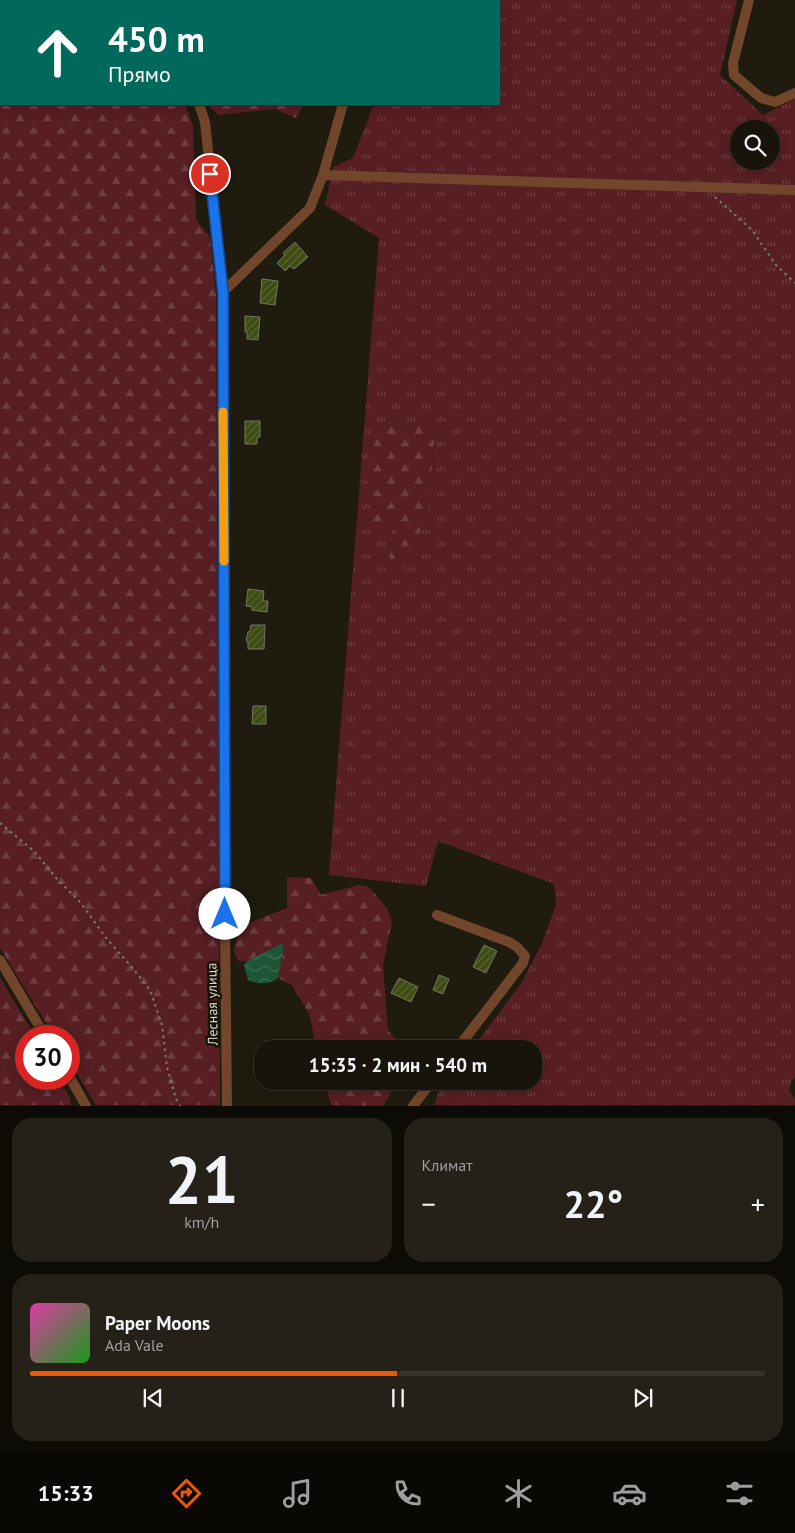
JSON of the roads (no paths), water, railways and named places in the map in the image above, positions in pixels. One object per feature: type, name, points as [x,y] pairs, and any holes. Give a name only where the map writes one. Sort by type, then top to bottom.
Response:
[{"type":"street","points":[[749,0],[733,63],[734,75],[760,98],[775,102],[795,93]]},
{"type":"street","name":"Лесная улица","points":[[199,105],[205,122],[223,292],[224,837],[227,1106]]},
{"type":"street","points":[[223,292],[310,208],[323,175],[343,105]]},
{"type":"street","points":[[323,175],[795,190]]},
{"type":"street","points":[[437,915],[509,942],[517,947],[525,956],[523,963],[464,1040]]},
{"type":"street","points":[[0,960],[38,1025]]},
{"type":"street","points":[[77,1090],[86,1106]]},
{"type":"street","points":[[413,1106],[425,1090]]},
{"type":"water","points":[[281,944],[284,945],[278,978],[271,982],[263,983],[248,980],[244,965],[247,961]]}]
